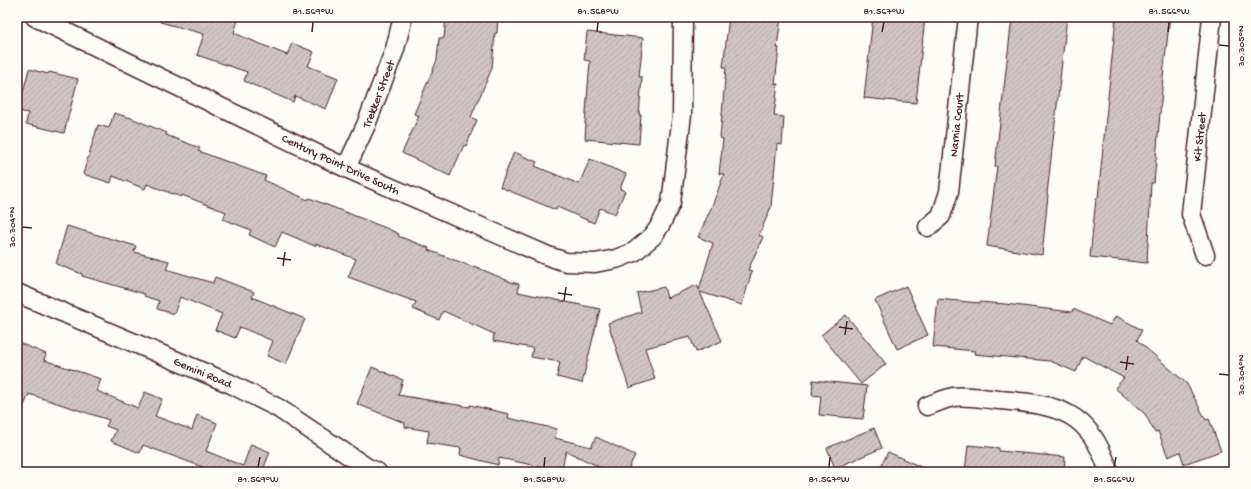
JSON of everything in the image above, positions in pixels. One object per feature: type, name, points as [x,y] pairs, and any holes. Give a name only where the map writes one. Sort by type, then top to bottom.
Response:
[{"type":"street","name":"Century Point Drive South","points":[[34,17],[346,168],[548,256],[566,262],[596,263],[616,259],[634,252],[653,236],[661,224],[671,203],[682,115],[683,17]]},
{"type":"street","name":"Trekker Street","points":[[346,168],[366,125],[382,84],[395,49],[404,17]]},
{"type":"street","name":"Narnia Court","points":[[928,227],[941,216],[949,192],[968,17]]},
{"type":"street","name":"Kit Street","points":[[1205,255],[1191,214],[1212,17]]},
{"type":"street","name":"Gemini Road","points":[[17,293],[231,384],[278,408],[366,467],[377,472]]},
{"type":"street","points":[[928,406],[954,397],[968,397],[1044,405],[1066,412],[1083,425],[1096,440],[1104,456],[1109,472]]},
{"type":"building","points":[[161,17],[230,17],[238,20],[234,33],[287,55],[292,43],[314,52],[308,66],[338,78],[326,109],[295,96],[293,102],[244,81],[247,72],[197,55],[204,34],[160,22]]},
{"type":"building","points":[[446,17],[498,17],[492,68],[471,117],[477,120],[466,146],[464,145],[450,176],[402,153],[419,116],[414,114],[437,60],[439,38],[444,38]]},
{"type":"building","points":[[729,17],[781,17],[777,48],[779,48],[775,84],[778,84],[774,116],[784,117],[782,145],[777,144],[771,207],[759,235],[763,237],[748,270],[752,271],[742,305],[700,292],[722,341],[696,352],[690,337],[645,348],[655,379],[629,388],[608,323],[641,312],[637,293],[664,287],[667,298],[697,285],[699,290],[713,243],[698,237],[724,174],[719,174],[723,139],[720,138],[726,67],[723,67]]},
{"type":"building","points":[[873,17],[925,17],[916,103],[864,98]]},
{"type":"building","points":[[1012,17],[1067,17],[1047,194],[1042,255],[987,246],[997,166],[995,166]]},
{"type":"building","points":[[1116,17],[1170,17],[1164,66],[1154,183],[1151,183],[1147,263],[1090,257],[1096,198],[1098,198]]},
{"type":"building","points":[[587,32],[643,38],[639,77],[642,77],[639,115],[641,115],[639,144],[585,139],[590,61],[584,60]]},
{"type":"building","points":[[29,69],[78,79],[64,133],[26,124],[28,113],[18,111]]},
{"type":"building","points":[[114,113],[131,118],[167,133],[166,135],[200,148],[198,151],[266,176],[264,180],[308,200],[309,198],[386,228],[399,234],[398,236],[429,248],[428,250],[519,284],[518,292],[600,309],[582,383],[557,377],[560,362],[531,357],[533,348],[493,341],[494,334],[443,311],[439,320],[413,309],[416,302],[348,277],[356,259],[316,244],[315,246],[282,232],[275,247],[249,235],[251,230],[223,219],[226,212],[182,195],[181,197],[147,184],[145,189],[113,176],[111,183],[83,174],[98,125],[109,128]]},
{"type":"building","points":[[514,152],[537,162],[535,166],[579,184],[590,159],[626,174],[620,189],[625,191],[615,214],[600,208],[594,223],[557,207],[556,210],[500,187]]},
{"type":"building","points":[[67,226],[136,246],[134,252],[169,261],[166,269],[213,283],[215,277],[254,292],[252,297],[305,319],[286,364],[267,356],[273,341],[240,327],[235,338],[215,330],[222,314],[180,297],[174,314],[157,309],[159,301],[144,296],[145,294],[82,276],[82,274],[56,264]]},
{"type":"building","points":[[906,286],[928,335],[897,349],[875,300]]},
{"type":"building","points":[[938,299],[1005,304],[1072,312],[1073,309],[1110,325],[1116,316],[1142,330],[1137,340],[1187,384],[1206,420],[1209,419],[1221,451],[1184,464],[1180,452],[1168,457],[1158,431],[1155,433],[1145,414],[1115,388],[1124,378],[1083,356],[1076,372],[1050,361],[974,354],[975,351],[933,347]]},
{"type":"building","points":[[846,315],[886,364],[861,384],[821,335]]},
{"type":"building","points":[[17,342],[46,354],[44,360],[101,379],[97,391],[138,408],[145,392],[162,399],[155,416],[192,430],[197,415],[217,423],[206,451],[243,466],[251,444],[270,452],[262,472],[216,472],[143,445],[140,453],[111,441],[116,430],[106,426],[109,420],[29,394],[17,422]]},
{"type":"building","points":[[372,367],[403,380],[398,395],[470,407],[470,405],[509,414],[508,418],[557,429],[555,438],[591,447],[596,437],[635,455],[627,472],[610,472],[566,451],[561,472],[541,472],[542,467],[499,458],[498,465],[460,455],[461,448],[427,443],[429,431],[405,427],[405,423],[357,404]]},
{"type":"building","points":[[813,380],[867,386],[863,419],[819,415],[821,396],[812,395]]},
{"type":"building","points":[[874,428],[882,448],[835,468],[827,448]]},
{"type":"building","points":[[968,445],[999,448],[999,451],[1065,457],[1064,472],[965,472]]},
{"type":"building","points":[[888,452],[932,472],[878,472]]}]
